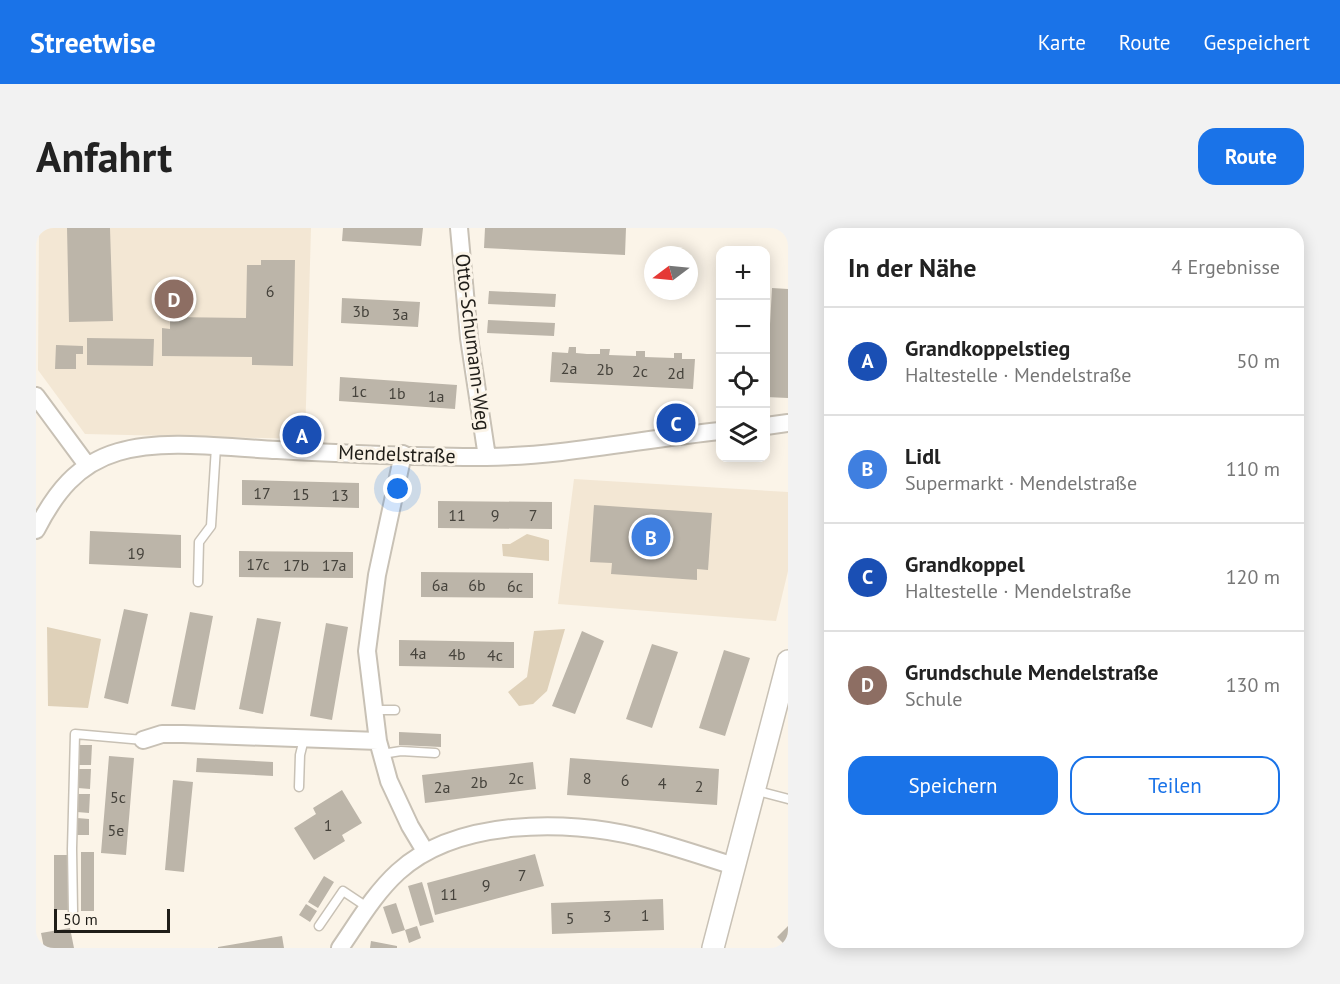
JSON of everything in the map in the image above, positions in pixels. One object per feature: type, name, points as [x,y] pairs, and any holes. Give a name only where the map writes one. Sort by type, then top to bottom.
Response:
[{"type":"street","name":"Otto-Schumann-Weg","points":[[459,228],[469,338],[487,457]]},
{"type":"street","points":[[36,396],[87,465]]},
{"type":"street","points":[[770,425],[788,423]]},
{"type":"street","name":"Mendelstraße","points":[[36,530],[55,496],[71,478],[87,465],[135,447],[216,447],[487,457],[581,450],[716,432]]},
{"type":"street","points":[[403,454],[377,575],[367,651],[380,747],[389,781],[410,826],[425,851]]},
{"type":"street","points":[[713,948],[788,661]]},
{"type":"street","points":[[144,740],[162,734],[304,739],[380,747]]},
{"type":"street","points":[[340,948],[375,897],[398,872],[425,851],[478,832],[551,826],[636,836],[734,866]]},
{"type":"lane","points":[[198,582],[199,542],[211,526],[216,447]]},
{"type":"lane","points":[[375,710],[395,710]]},
{"type":"lane","points":[[73,911],[75,734],[144,740]]},
{"type":"lane","points":[[299,787],[300,755],[304,739]]},
{"type":"lane","points":[[380,747],[401,752],[435,753]]},
{"type":"lane","points":[[754,790],[788,799]]},
{"type":"lane","points":[[319,926],[343,891],[367,908]]},
{"type":"shaded area","points":[[39,228],[311,228],[305,439],[85,434],[38,370]]},
{"type":"shaded area","points":[[574,479],[788,492],[788,571],[776,621],[558,604]]},
{"type":"shaded area","points":[[527,534],[549,540],[549,561],[503,556],[502,544],[510,544]]},
{"type":"shaded area","points":[[47,627],[101,639],[88,708],[48,706]]},
{"type":"shaded area","points":[[565,629],[547,691],[533,704],[519,706],[508,692],[527,677],[534,631]]},
{"type":"building","points":[[67,228],[110,228],[113,321],[69,322]]},
{"type":"building","points":[[343,228],[423,228],[421,246],[342,241]]},
{"type":"building","points":[[485,228],[626,228],[625,255],[484,248]]},
{"type":"building","points":[[261,260],[295,260],[293,366],[252,365],[252,357],[162,356],[162,328],[170,329],[170,317],[246,318],[247,265],[261,265]]},
{"type":"building","points":[[772,288],[788,289],[788,398],[770,397]]},
{"type":"building","points":[[489,291],[556,294],[555,307],[488,304]]},
{"type":"building","points":[[342,298],[420,302],[418,327],[341,323]]},
{"type":"building","points":[[488,320],[555,323],[554,336],[487,333]]},
{"type":"building","points":[[87,338],[154,339],[153,366],[87,365]]},
{"type":"building","points":[[56,345],[83,346],[83,354],[76,354],[76,369],[55,369]]},
{"type":"building","points":[[569,347],[576,347],[576,353],[587,354],[600,354],[600,349],[610,349],[609,355],[636,356],[636,351],[645,351],[645,357],[674,358],[674,353],[682,353],[682,359],[695,359],[693,389],[550,382],[552,352],[568,353]]},
{"type":"building","points":[[340,377],[457,385],[455,409],[339,401]]},
{"type":"building","points":[[242,480],[359,483],[359,508],[242,505]]},
{"type":"building","points":[[438,501],[552,502],[552,529],[438,528]]},
{"type":"building","points":[[594,505],[712,513],[708,570],[697,569],[697,580],[611,574],[612,563],[590,562]]},
{"type":"building","points":[[90,531],[181,535],[181,568],[89,564]]},
{"type":"building","points":[[239,551],[353,552],[353,578],[239,577]]},
{"type":"building","points":[[421,572],[533,573],[533,598],[421,597]]},
{"type":"building","points":[[124,609],[148,614],[128,704],[104,698]]},
{"type":"building","points":[[190,612],[213,616],[195,710],[171,706]]},
{"type":"building","points":[[257,618],[281,622],[263,714],[239,709]]},
{"type":"building","points":[[326,623],[348,627],[332,720],[310,716]]},
{"type":"building","points":[[582,631],[604,641],[575,714],[552,706]]},
{"type":"building","points":[[399,640],[514,642],[514,668],[399,666]]},
{"type":"building","points":[[652,644],[678,652],[652,728],[626,719]]},
{"type":"building","points":[[724,650],[750,658],[725,736],[699,728]]},
{"type":"building","points":[[399,732],[441,734],[441,747],[399,745]]},
{"type":"building","points":[[80,745],[92,745],[91,765],[79,765]]},
{"type":"building","points":[[109,756],[134,758],[126,855],[101,853]]},
{"type":"building","points":[[197,758],[273,762],[273,776],[196,772]]},
{"type":"building","points":[[570,758],[719,769],[717,805],[567,795]]},
{"type":"building","points":[[533,762],[536,789],[425,803],[422,775]]},
{"type":"building","points":[[79,769],[91,769],[90,789],[78,788]]},
{"type":"building","points":[[173,780],[193,782],[184,872],[165,870]]},
{"type":"building","points":[[342,790],[362,823],[342,835],[345,841],[314,860],[294,828],[316,814],[313,808]]},
{"type":"building","points":[[78,794],[90,794],[89,813],[77,812]]},
{"type":"building","points":[[77,818],[89,819],[89,835],[76,835]]},
{"type":"building","points":[[81,852],[94,852],[94,911],[81,911]]},
{"type":"building","points":[[535,854],[544,886],[435,915],[427,883]]},
{"type":"building","points":[[54,855],[68,855],[68,910],[54,910]]},
{"type":"building","points":[[324,876],[334,882],[318,908],[308,902]]},
{"type":"building","points":[[422,882],[434,922],[420,926],[408,886]]},
{"type":"building","points":[[663,899],[664,930],[552,934],[551,903]]},
{"type":"building","points":[[396,903],[405,930],[392,934],[383,907]]},
{"type":"building","points":[[306,904],[317,911],[310,922],[299,915]]},
{"type":"building","points":[[417,926],[421,938],[409,943],[405,930]]},
{"type":"building","points":[[788,926],[788,948],[777,937]]},
{"type":"building","points":[[70,928],[74,948],[44,948],[41,933]]},
{"type":"building","points":[[282,936],[284,948],[218,948],[218,947]]},
{"type":"building","points":[[371,941],[397,946],[397,948],[370,948]]},
{"type":"place","name":"Grundschule Mendelstraße","points":[[174,299]]},
{"type":"place","name":"Grandkoppel","points":[[676,423]]},
{"type":"place","name":"Grandkoppelstieg","points":[[302,435]]},
{"type":"place","name":"Lidl","points":[[651,537]]}]
